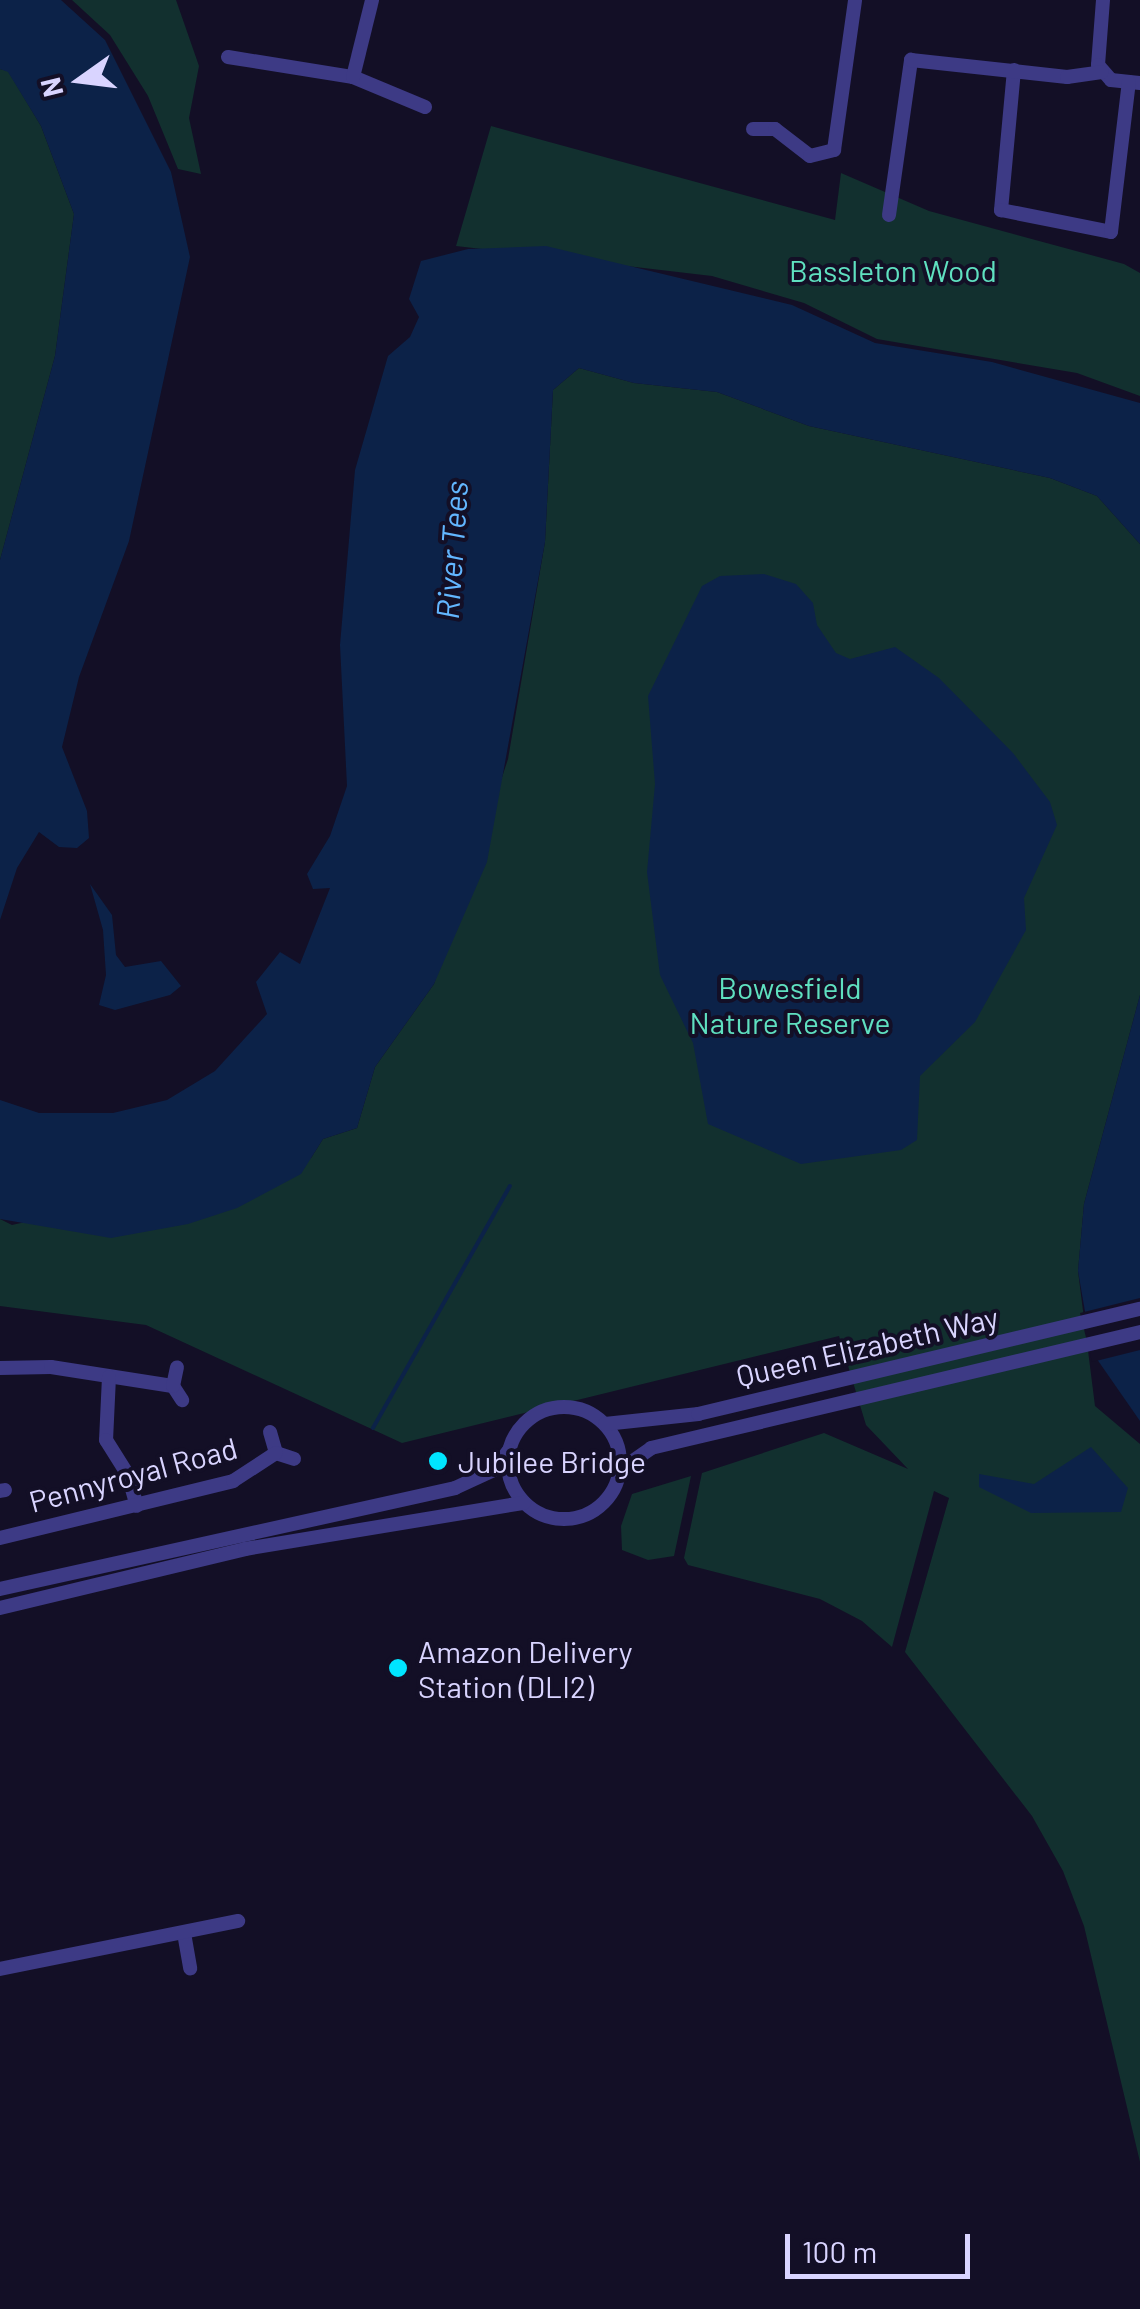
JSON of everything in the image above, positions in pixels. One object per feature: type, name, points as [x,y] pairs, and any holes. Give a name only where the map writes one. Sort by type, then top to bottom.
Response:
[{"type":"street","points":[[353,77],[372,0]]},
{"type":"street","points":[[754,129],[776,129],[810,156],[834,150],[855,0]]},
{"type":"street","points":[[1102,72],[1103,0]]},
{"type":"street","points":[[228,56],[353,77],[426,107]]},
{"type":"street","points":[[889,215],[911,60],[1014,70],[1067,77],[1102,72],[1134,83],[1111,232],[1000,210],[1014,70]]},
{"type":"street","points":[[776,129],[778,112]]},
{"type":"street","name":"Queen Elizabeth Way","points":[[605,1424],[698,1414],[1140,1308]]},
{"type":"street","name":"Queen Elizabeth Way","points":[[620,1470],[651,1448],[1140,1332]]},
{"type":"street","points":[[177,1367],[173,1386],[182,1400]]},
{"type":"street","points":[[0,1368],[173,1386]]},
{"type":"street","points":[[109,1377],[106,1440],[128,1475],[137,1506]]},
{"type":"street","points":[[0,1588],[456,1488],[494,1470],[518,1430],[544,1410],[577,1408],[605,1424],[616,1443],[620,1470],[611,1495],[586,1516],[553,1519],[524,1503],[508,1473],[509,1450]]},
{"type":"street","name":"Pennyroyal Road","points":[[270,1432],[276,1453]]},
{"type":"street","name":"Pennyroyal Road","points":[[0,1538],[232,1480],[276,1453],[294,1459]]},
{"type":"street","points":[[0,1608],[245,1549],[524,1503]]},
{"type":"street","points":[[0,1968],[238,1922]]},
{"type":"street","points":[[184,1933],[190,1968]]},
{"type":"green space","points":[[72,0],[176,0],[199,66],[189,118],[201,174],[178,169],[148,96],[110,35]]},
{"type":"green space","points":[[0,69],[8,71],[41,126],[74,214],[55,356],[0,560]]},
{"type":"green space","name":"Bassleton Wood","points":[[491,126],[835,220],[841,173],[929,211],[1124,264],[1140,273],[1140,396],[1077,373],[877,339],[804,303],[712,276],[456,246]]},
{"type":"green space","name":"Bowesfield Nature Reserve","points":[[579,368],[634,383],[717,392],[809,426],[1050,478],[1097,496],[1140,544],[1140,995],[1084,1204],[1078,1271],[1095,1406],[1140,1444],[1140,2162],[1084,1926],[1063,1871],[1032,1816],[905,1652],[949,1498],[934,1491],[892,1647],[862,1621],[820,1599],[688,1565],[684,1558],[702,1473],[824,1433],[908,1469],[866,1425],[839,1336],[402,1443],[146,1325],[0,1306],[0,1219],[12,1225],[311,1158],[323,1139],[357,1128],[375,1067],[434,984],[508,759],[545,542],[553,390]]},
{"type":"green space","points":[[691,1476],[674,1556],[648,1560],[622,1550],[621,1526],[632,1494]]},
{"type":"water","points":[[0,0],[61,0],[105,40],[171,172],[190,257],[129,541],[79,677],[62,747],[87,811],[89,838],[77,848],[59,847],[39,832],[17,868],[0,920],[0,560],[55,356],[74,214],[41,126],[8,72],[0,69]]},
{"type":"water","name":"River Tees","points":[[546,246],[792,305],[875,343],[992,362],[1140,403],[1140,544],[1097,496],[1050,478],[809,426],[717,392],[634,383],[579,368],[553,390],[545,542],[487,862],[434,984],[375,1067],[357,1128],[323,1139],[301,1174],[237,1208],[188,1224],[111,1238],[0,1219],[0,1100],[39,1113],[113,1113],[167,1100],[215,1071],[267,1014],[256,982],[280,952],[300,964],[330,888],[313,889],[307,874],[330,836],[347,786],[340,645],[355,470],[388,356],[410,337],[419,317],[409,299],[421,261],[468,249]]},
{"type":"water","points":[[764,574],[796,584],[813,603],[817,625],[836,653],[850,659],[895,647],[939,678],[1013,753],[1050,802],[1057,825],[1024,898],[1026,930],[975,1022],[920,1076],[917,1140],[901,1150],[801,1164],[708,1124],[693,1043],[660,975],[647,872],[655,784],[648,696],[702,586],[720,576]]},
{"type":"water","points":[[90,884],[112,915],[116,955],[125,967],[161,961],[181,986],[170,995],[115,1010],[99,1005],[106,975],[103,930]]},
{"type":"water","points":[[1140,995],[1140,1421],[1092,1352],[1078,1271],[1084,1204]]},
{"type":"water","points":[[1091,1447],[1128,1488],[1121,1512],[1031,1513],[979,1487],[979,1474],[1034,1484]]},
{"type":"pier","points":[[1140,1298],[1140,1350],[1092,1362],[1080,1313]]},
{"type":"waterway","points":[[373,1428],[510,1186]]},
{"type":"place","name":"Jubilee Bridge","points":[[438,1461]]},
{"type":"place","name":"Amazon Delivery Station (DLI2)","points":[[398,1668]]}]
